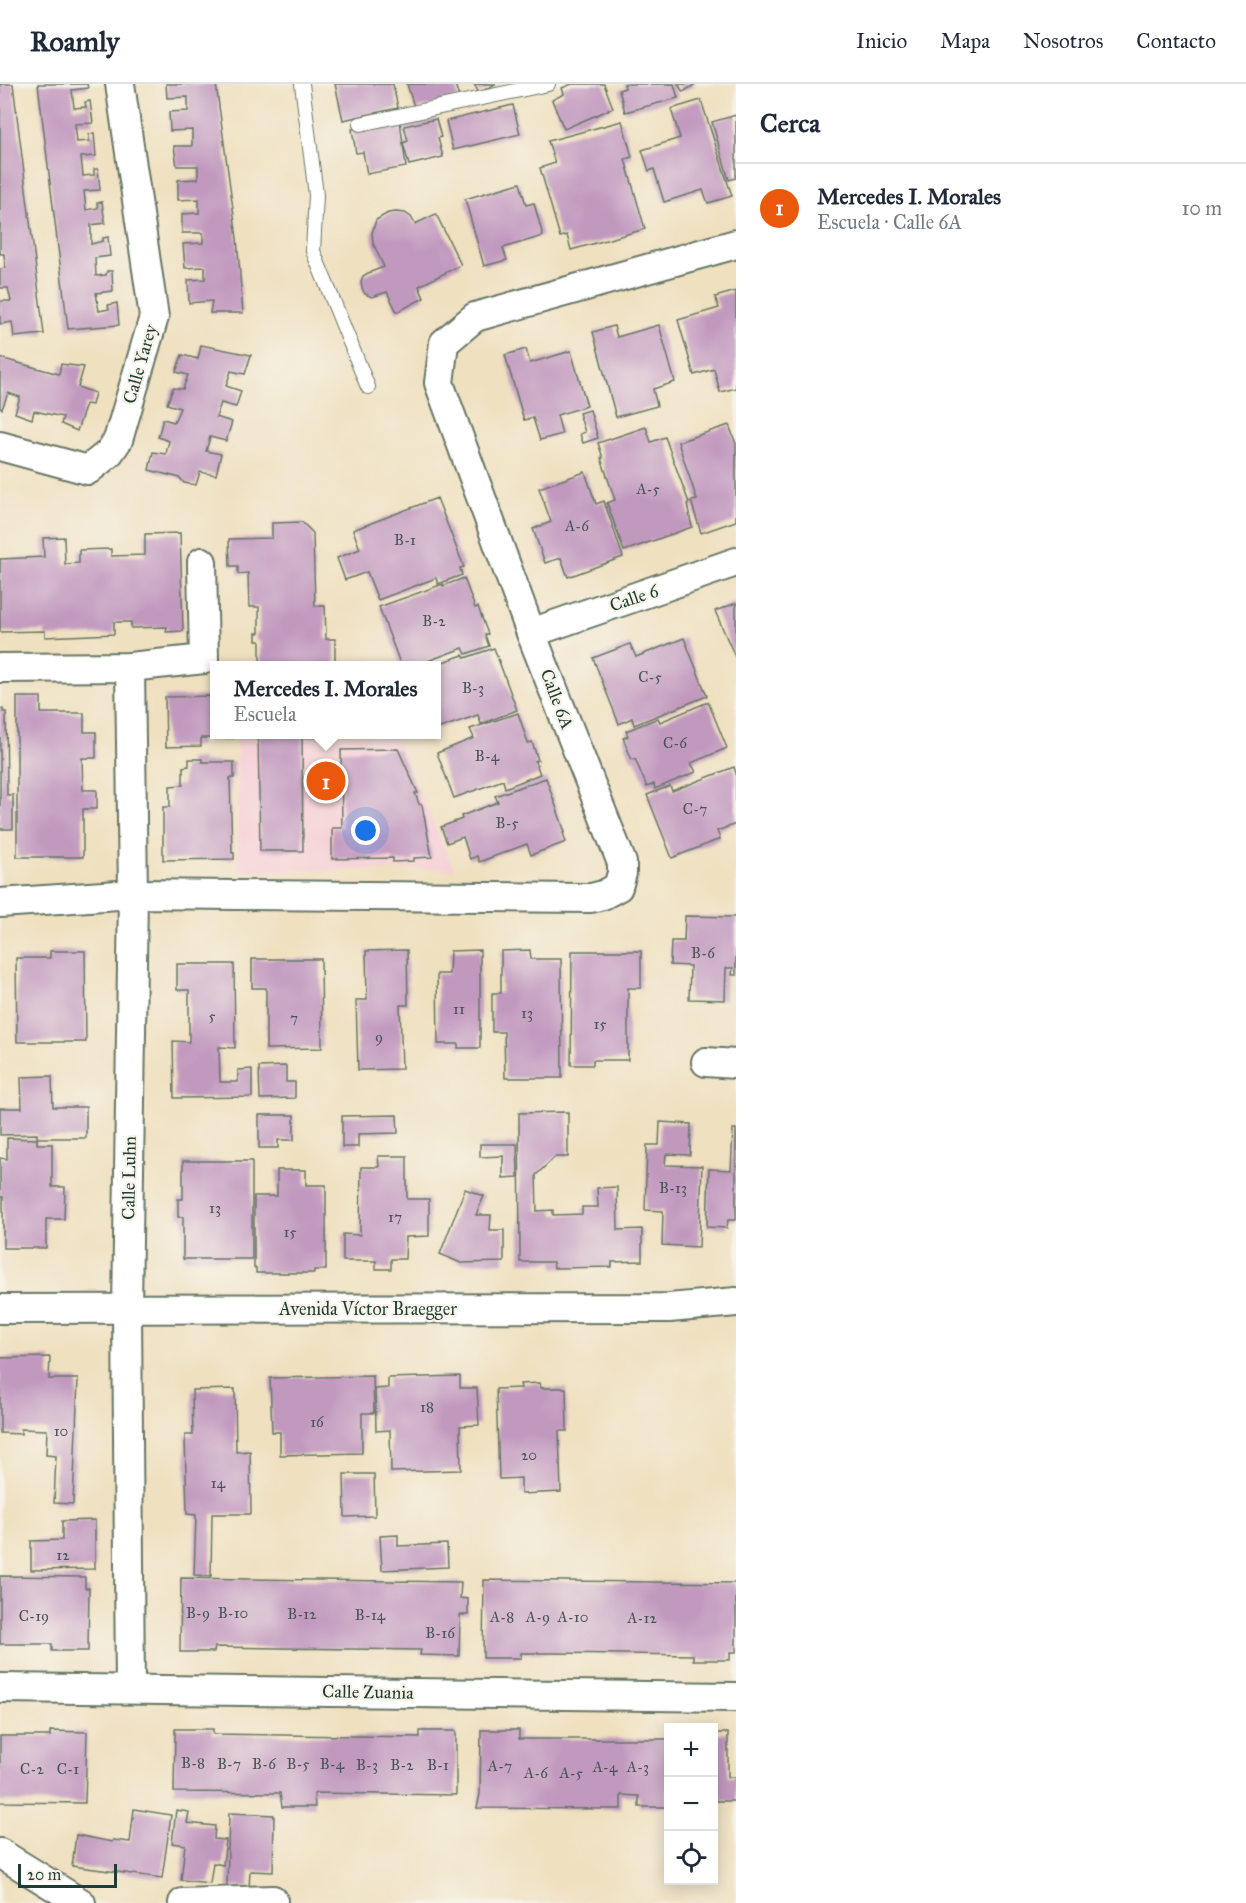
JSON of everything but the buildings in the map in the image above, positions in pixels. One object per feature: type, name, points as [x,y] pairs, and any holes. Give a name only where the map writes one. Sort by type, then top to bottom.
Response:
[{"type":"street","name":"Calle Yarey","points":[[0,446],[88,470],[109,453],[118,440],[154,317],[120,84]]},
{"type":"street","name":"Calle 6A","points":[[133,894],[591,898],[603,895],[618,886],[622,863],[531,633],[439,383],[444,343],[475,317],[736,244]]},
{"type":"street","points":[[0,668],[130,666],[204,659],[202,562]]},
{"type":"street","name":"Calle 6","points":[[531,633],[736,562]]},
{"type":"street","name":"Calle Luhn","points":[[129,1689],[127,1310],[133,894],[130,666]]},
{"type":"street","points":[[0,903],[133,894]]},
{"type":"street","points":[[706,1062],[736,1064]]},
{"type":"street","name":"Avenida Víctor Braegger","points":[[0,1310],[669,1308],[736,1302]]},
{"type":"street","name":"Calle Zuania","points":[[0,1688],[736,1697]]},
{"type":"street","points":[[0,1853],[81,1903]]},
{"type":"street","points":[[183,1903],[273,1900]]},
{"type":"lane","points":[[302,84],[316,195],[313,251],[368,387]]},
{"type":"lane","points":[[360,124],[548,84]]},
{"type":"shaded area","points":[[237,739],[396,739],[454,869],[238,871]]},
{"type":"place","name":"Mercedes I. Morales","points":[[326,781]]}]
